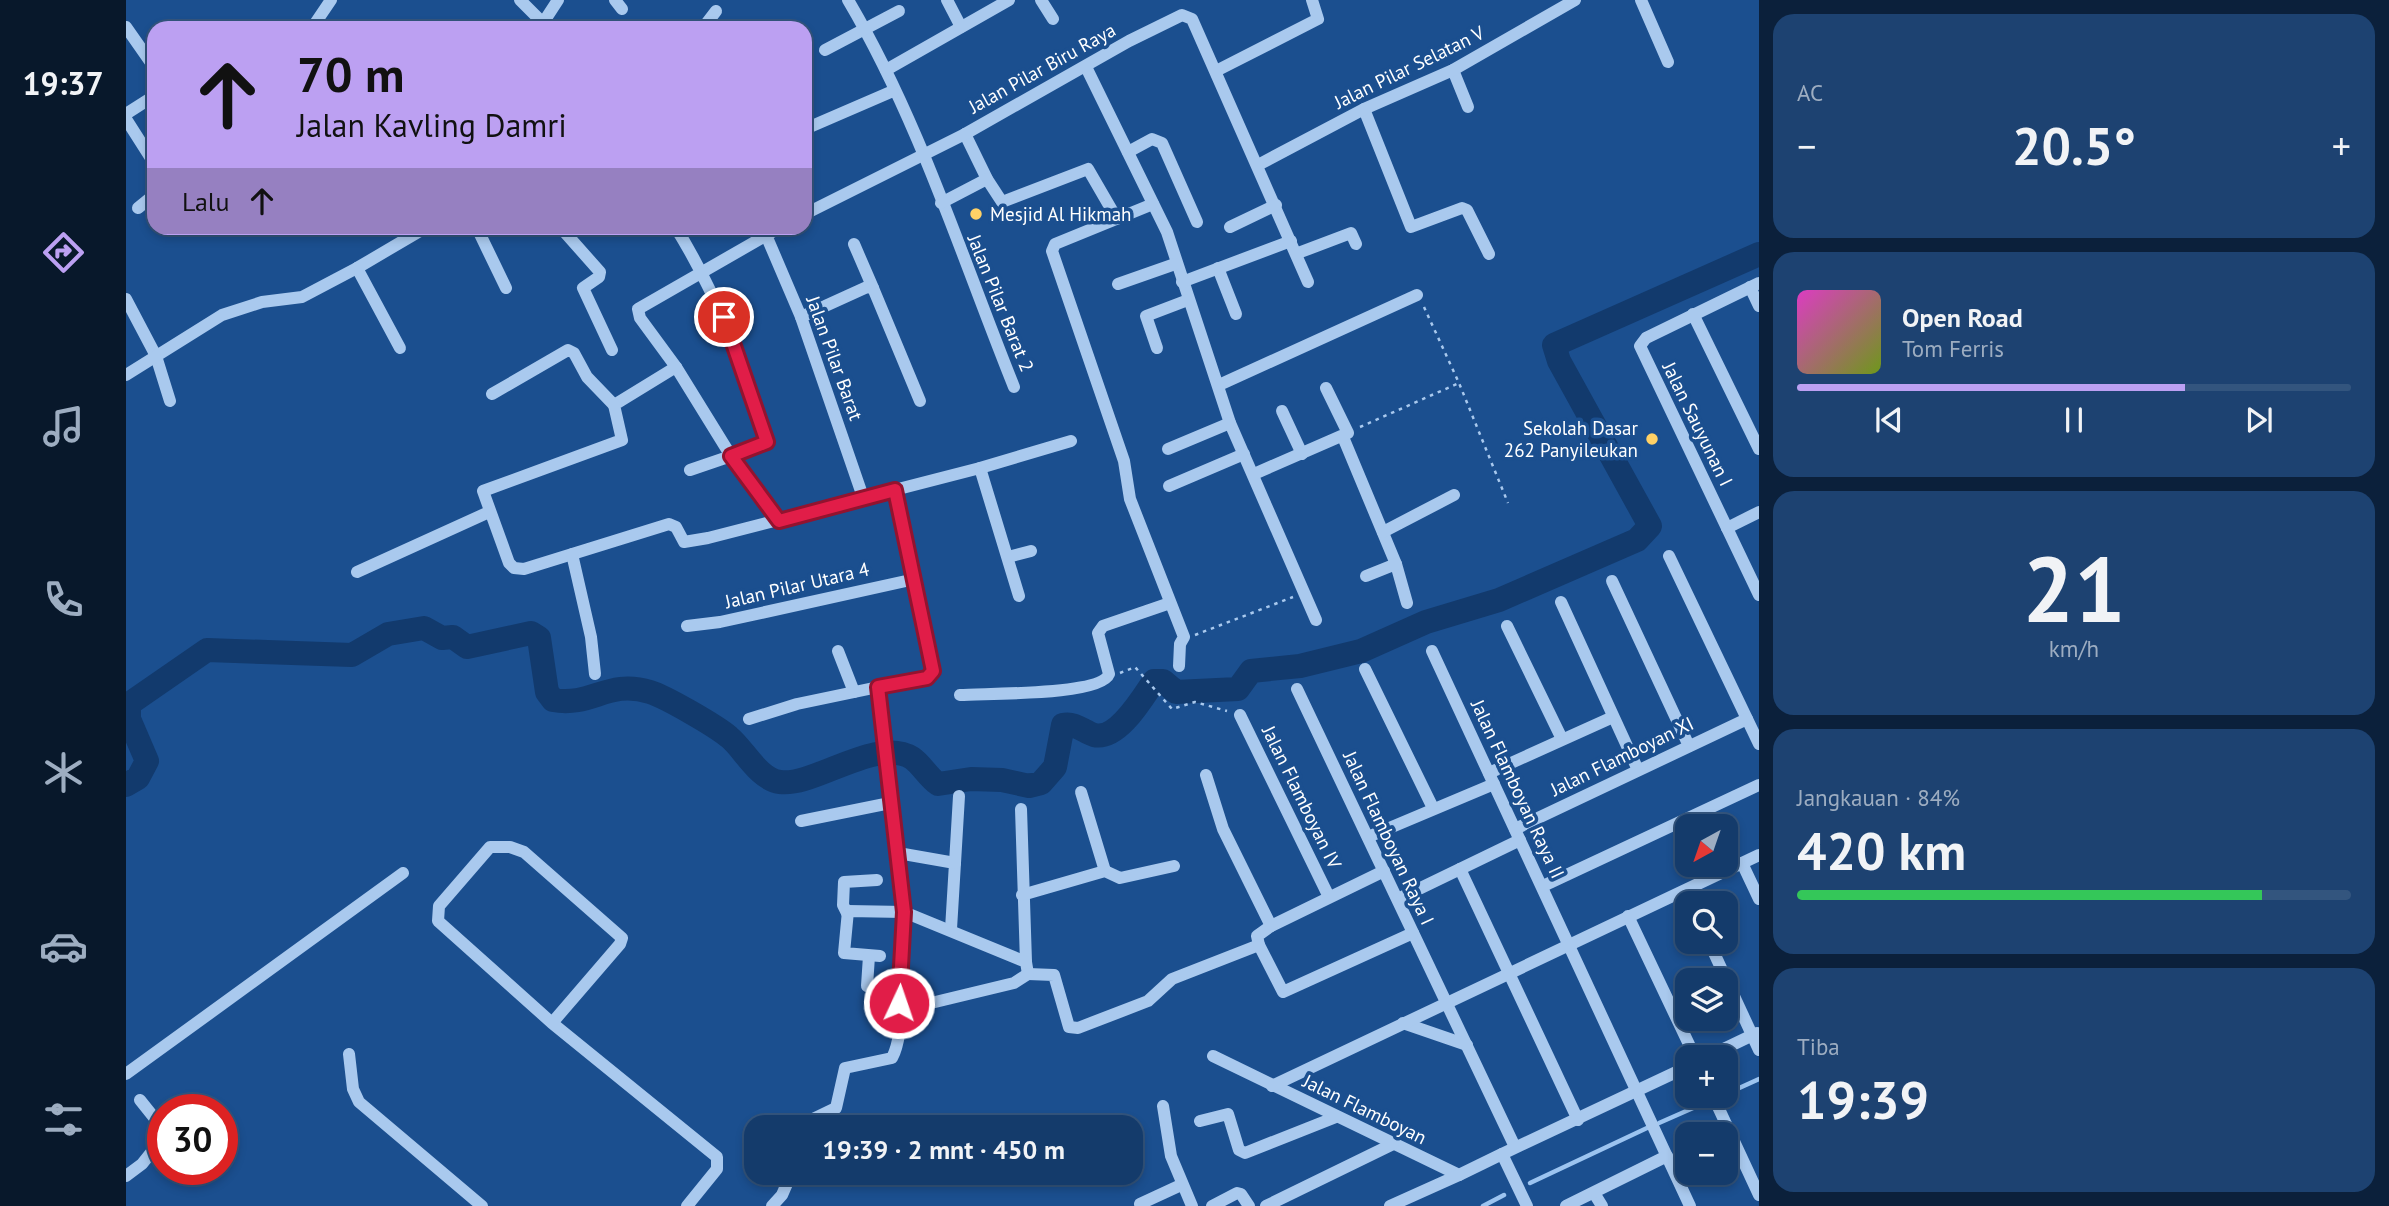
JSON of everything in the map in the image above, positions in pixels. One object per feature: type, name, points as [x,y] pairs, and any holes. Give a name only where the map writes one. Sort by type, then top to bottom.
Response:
[{"type":"street","points":[[317,21],[331,0]]},
{"type":"street","points":[[520,0],[538,21]]},
{"type":"street","points":[[544,21],[558,0]]},
{"type":"street","name":"Jalan Pilar Barat 2","points":[[848,0],[886,70],[923,155],[1014,387]]},
{"type":"street","points":[[947,0],[961,27]]},
{"type":"street","points":[[886,70],[1009,0]]},
{"type":"street","points":[[1041,0],[1053,19]]},
{"type":"street","points":[[1216,71],[1318,19],[1312,0]]},
{"type":"street","name":"Jalan Pilar Selatan V","points":[[1258,165],[1364,109],[1453,70],[1575,0]]},
{"type":"street","points":[[1641,0],[1668,62]]},
{"type":"street","points":[[708,21],[716,11]]},
{"type":"street","points":[[825,50],[899,11]]},
{"type":"street","name":"Jalan Pilar Biru Raya","points":[[812,210],[965,134],[1182,15],[1192,19],[1308,282]]},
{"type":"street","points":[[126,27],[147,57]]},
{"type":"street","points":[[1086,67],[1167,232],[1175,264],[1230,422],[1316,620]]},
{"type":"street","points":[[1453,70],[1468,107]]},
{"type":"street","points":[[812,126],[893,91]]},
{"type":"street","points":[[147,101],[126,116],[147,151]]},
{"type":"street","points":[[1364,109],[1411,226],[1462,208],[1467,210],[1489,254]]},
{"type":"street","points":[[965,134],[1000,200],[1006,202],[1088,169],[1117,219]]},
{"type":"street","points":[[1128,152],[1152,139],[1162,143],[1197,222]]},
{"type":"street","points":[[941,203],[987,179]]},
{"type":"street","points":[[138,208],[147,201]]},
{"type":"street","points":[[1153,204],[1055,244],[1052,251],[1124,461],[1130,499],[1184,637],[1180,644],[1179,666]]},
{"type":"street","points":[[1230,227],[1276,205]]},
{"type":"street","points":[[1297,253],[1350,233],[1356,244]]},
{"type":"street","points":[[126,375],[222,315],[262,302],[302,297],[413,235]]},
{"type":"street","points":[[480,235],[506,288]]},
{"type":"street","points":[[567,235],[600,272],[599,278],[583,288],[611,350]]},
{"type":"street","points":[[680,235],[702,270],[735,342],[767,437],[764,445],[690,470]]},
{"type":"street","points":[[766,235],[638,309],[640,318],[676,367],[731,456],[779,521]]},
{"type":"street","name":"Jalan Pilar Barat","points":[[766,235],[801,317],[863,497]]},
{"type":"street","points":[[1182,282],[1291,241]]},
{"type":"street","points":[[854,244],[920,401]]},
{"type":"street","points":[[1118,284],[1175,264]]},
{"type":"street","points":[[357,268],[400,348]]},
{"type":"street","points":[[1218,268],[1236,314]]},
{"type":"street","points":[[1759,306],[1754,285],[1693,314],[1759,449]]},
{"type":"street","points":[[801,317],[867,287],[873,288]]},
{"type":"street","points":[[1219,385],[1416,296]]},
{"type":"street","points":[[126,299],[156,356],[170,401]]},
{"type":"street","points":[[1157,348],[1146,316],[1188,300]]},
{"type":"street","name":"Jalan Sauyunan I","points":[[1693,314],[1646,338],[1640,346],[1727,528]]},
{"type":"street","points":[[492,394],[568,350],[574,353],[587,377],[614,405],[622,440],[486,488],[482,495],[509,563],[514,568],[524,569],[668,524],[676,527],[687,543],[980,468],[1071,441]]},
{"type":"street","points":[[614,405],[676,367]]},
{"type":"street","points":[[1326,388],[1396,564],[1407,603]]},
{"type":"street","points":[[1282,411],[1302,454]]},
{"type":"street","points":[[1168,449],[1230,422]]},
{"type":"street","points":[[1254,474],[1346,435]]},
{"type":"street","points":[[1169,486],[1244,454]]},
{"type":"street","points":[[980,468],[1019,596]]},
{"type":"street","points":[[748,719],[854,692],[927,678],[933,671],[895,490]]},
{"type":"street","points":[[1383,532],[1454,495]]},
{"type":"street","points":[[357,572],[489,512]]},
{"type":"street","points":[[1759,512],[1727,528],[1759,595]]},
{"type":"street","points":[[1008,557],[1031,551]]},
{"type":"street","points":[[572,554],[595,674]]},
{"type":"street","points":[[1669,556],[1759,744]]},
{"type":"street","points":[[1366,576],[1396,564]]},
{"type":"street","name":"Jalan Pilar Utara 4","points":[[687,626],[729,621],[915,579]]},
{"type":"street","points":[[1612,581],[1689,746]]},
{"type":"street","points":[[1561,602],[1638,770]]},
{"type":"street","points":[[960,695],[1054,692],[1102,682],[1109,678],[1100,629],[1170,603]]},
{"type":"street","points":[[1507,626],[1562,739]]},
{"type":"street","points":[[838,651],[854,692]]},
{"type":"street","name":"Jalan Flamboyan Raya II","points":[[1432,651],[1690,1206]]},
{"type":"street","points":[[1365,670],[1433,808]]},
{"type":"street","points":[[822,1115],[836,1108],[845,1069],[892,1058],[902,1010],[899,1003],[904,912],[878,687]]},
{"type":"street","name":"Jalan Flamboyan Raya I","points":[[1297,689],[1515,1147]]},
{"type":"street","name":"Jalan Flamboyan IV","points":[[1240,715],[1329,897]]},
{"type":"street","points":[[1368,837],[1491,779],[1562,739],[1613,718]]},
{"type":"street","name":"Jalan Flamboyan XI","points":[[1398,899],[1460,869],[1638,770],[1747,719]]},
{"type":"street","points":[[1206,775],[1223,829],[1271,926]]},
{"type":"street","points":[[1543,886],[1759,785]]},
{"type":"street","points":[[1081,792],[1105,871]]},
{"type":"street","points":[[951,929],[959,796]]},
{"type":"street","points":[[801,821],[890,803]]},
{"type":"street","points":[[902,1010],[1014,983],[1027,968],[1022,895],[1021,808]]},
{"type":"street","points":[[552,1023],[620,944],[622,938],[524,852],[510,847],[490,847],[439,906],[438,921],[552,1023],[717,1157],[718,1169],[687,1206]]},
{"type":"street","points":[[898,853],[955,863]]},
{"type":"street","points":[[1272,1086],[1759,855]]},
{"type":"street","points":[[1742,863],[1759,899]]},
{"type":"street","points":[[1022,895],[1105,871],[1121,878],[1174,866]]},
{"type":"street","points":[[1460,869],[1578,1120]]},
{"type":"street","points":[[1384,871],[1271,926],[1257,936],[1259,945],[1283,992],[1413,933]]},
{"type":"street","points":[[126,1074],[403,873]]},
{"type":"street","points":[[867,986],[874,956],[844,953],[847,913],[843,905],[844,882],[877,880]]},
{"type":"street","points":[[847,913],[904,912],[951,929],[1027,968],[1054,975],[1073,1029],[1148,1001],[1172,979],[1259,945]]},
{"type":"street","points":[[1628,916],[1689,1045]]},
{"type":"street","points":[[1715,954],[1756,1034],[1759,1050]]},
{"type":"street","points":[[1403,1023],[1467,1045]]},
{"type":"street","points":[[1733,1045],[1756,1034]]},
{"type":"street","points":[[349,1055],[353,1089],[359,1102],[482,1206]]},
{"type":"street","name":"Jalan Flamboyan","points":[[1213,1056],[1459,1175]]},
{"type":"street","points":[[1390,1206],[1675,1073]]},
{"type":"street","points":[[126,1176],[142,1164],[162,1139],[160,1125],[140,1100]]},
{"type":"street","points":[[1163,1105],[1171,1156],[1192,1206]]},
{"type":"street","points":[[1719,1108],[1759,1195]]},
{"type":"street","points":[[1200,1121],[1228,1114],[1239,1150],[1248,1153],[1336,1117]]},
{"type":"street","points":[[1266,1206],[1393,1144]]},
{"type":"street","points":[[1502,1154],[1527,1206]]},
{"type":"street","points":[[1566,1206],[1667,1156]]},
{"type":"street","points":[[772,1206],[786,1185]]},
{"type":"street","points":[[1140,1204],[1181,1185]]},
{"type":"street","points":[[1594,1192],[1602,1206]]},
{"type":"street","points":[[1212,1206],[1241,1194],[1249,1206]]},
{"type":"path","points":[[1416,296],[1459,383],[1508,503]]},
{"type":"path","points":[[1346,435],[1459,383]]},
{"type":"path","points":[[1184,637],[1306,592]]},
{"type":"path","points":[[1109,678],[1135,667],[1172,709],[1195,702],[1240,715]]},
{"type":"waterway","points":[[126,785],[138,778],[147,761],[129,719],[129,704],[207,650],[352,655],[388,634],[424,628],[442,638],[453,637],[467,647],[531,633],[539,638],[547,692],[553,700],[579,700],[622,689],[650,692],[723,732],[758,770],[772,780],[794,782],[863,757],[897,753],[912,758],[938,784],[971,779],[1002,780],[1029,786],[1041,783],[1055,767],[1063,725],[1075,726],[1094,735],[1112,731],[1137,707],[1154,681],[1163,681],[1176,692],[1238,689],[1251,671],[1300,666],[1361,651],[1426,622],[1499,600],[1637,540],[1650,526],[1559,361],[1554,345],[1759,254]]},
{"type":"waterway","points":[[1738,1089],[1759,1079]]},
{"type":"waterway","points":[[1659,1123],[1693,1108]]},
{"type":"waterway","points":[[1530,1183],[1647,1128]]},
{"type":"waterway","points":[[1483,1206],[1504,1195]]},
{"type":"place","name":"Mesjid Al Hikmah","points":[[976,214]]},
{"type":"place","name":"Sekolah Dasar 262 Panyileukan","points":[[1652,439]]},
{"type":"route","points":[[724,317],[767,437],[764,445],[731,456],[779,521],[895,490],[933,671],[927,678],[878,687],[894,844],[898,853],[904,912],[899,1003]]}]
